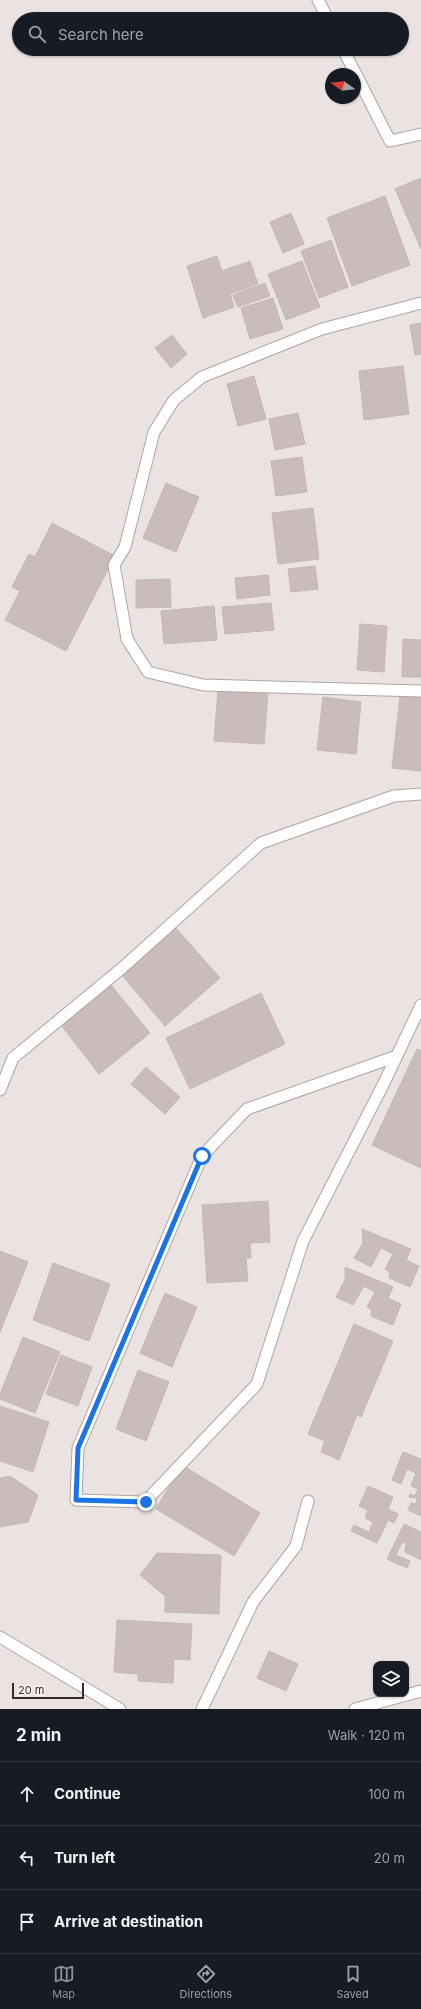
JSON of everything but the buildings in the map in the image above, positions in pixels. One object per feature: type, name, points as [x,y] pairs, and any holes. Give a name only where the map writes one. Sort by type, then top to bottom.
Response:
[{"type":"street","points":[[318,0],[324,12]]},
{"type":"street","points":[[347,56],[390,141],[421,134]]},
{"type":"street","points":[[421,303],[322,329],[202,378],[174,400],[154,432],[125,547],[114,565],[127,639],[148,672],[203,686],[421,691]]},
{"type":"street","points":[[0,1090],[13,1058],[121,969],[262,843],[394,796],[421,794]]},
{"type":"street","points":[[397,1056],[247,1109],[202,1156],[78,1448],[76,1500],[146,1502],[256,1384],[303,1241],[397,1056],[421,1005]]},
{"type":"street","points":[[202,1709],[253,1602],[296,1546],[308,1501]]},
{"type":"street","points":[[0,1637],[120,1709]]},
{"type":"street","points":[[355,1709],[421,1691]]},
{"type":"route","points":[[146,1502],[76,1500],[78,1448],[202,1156]]}]
